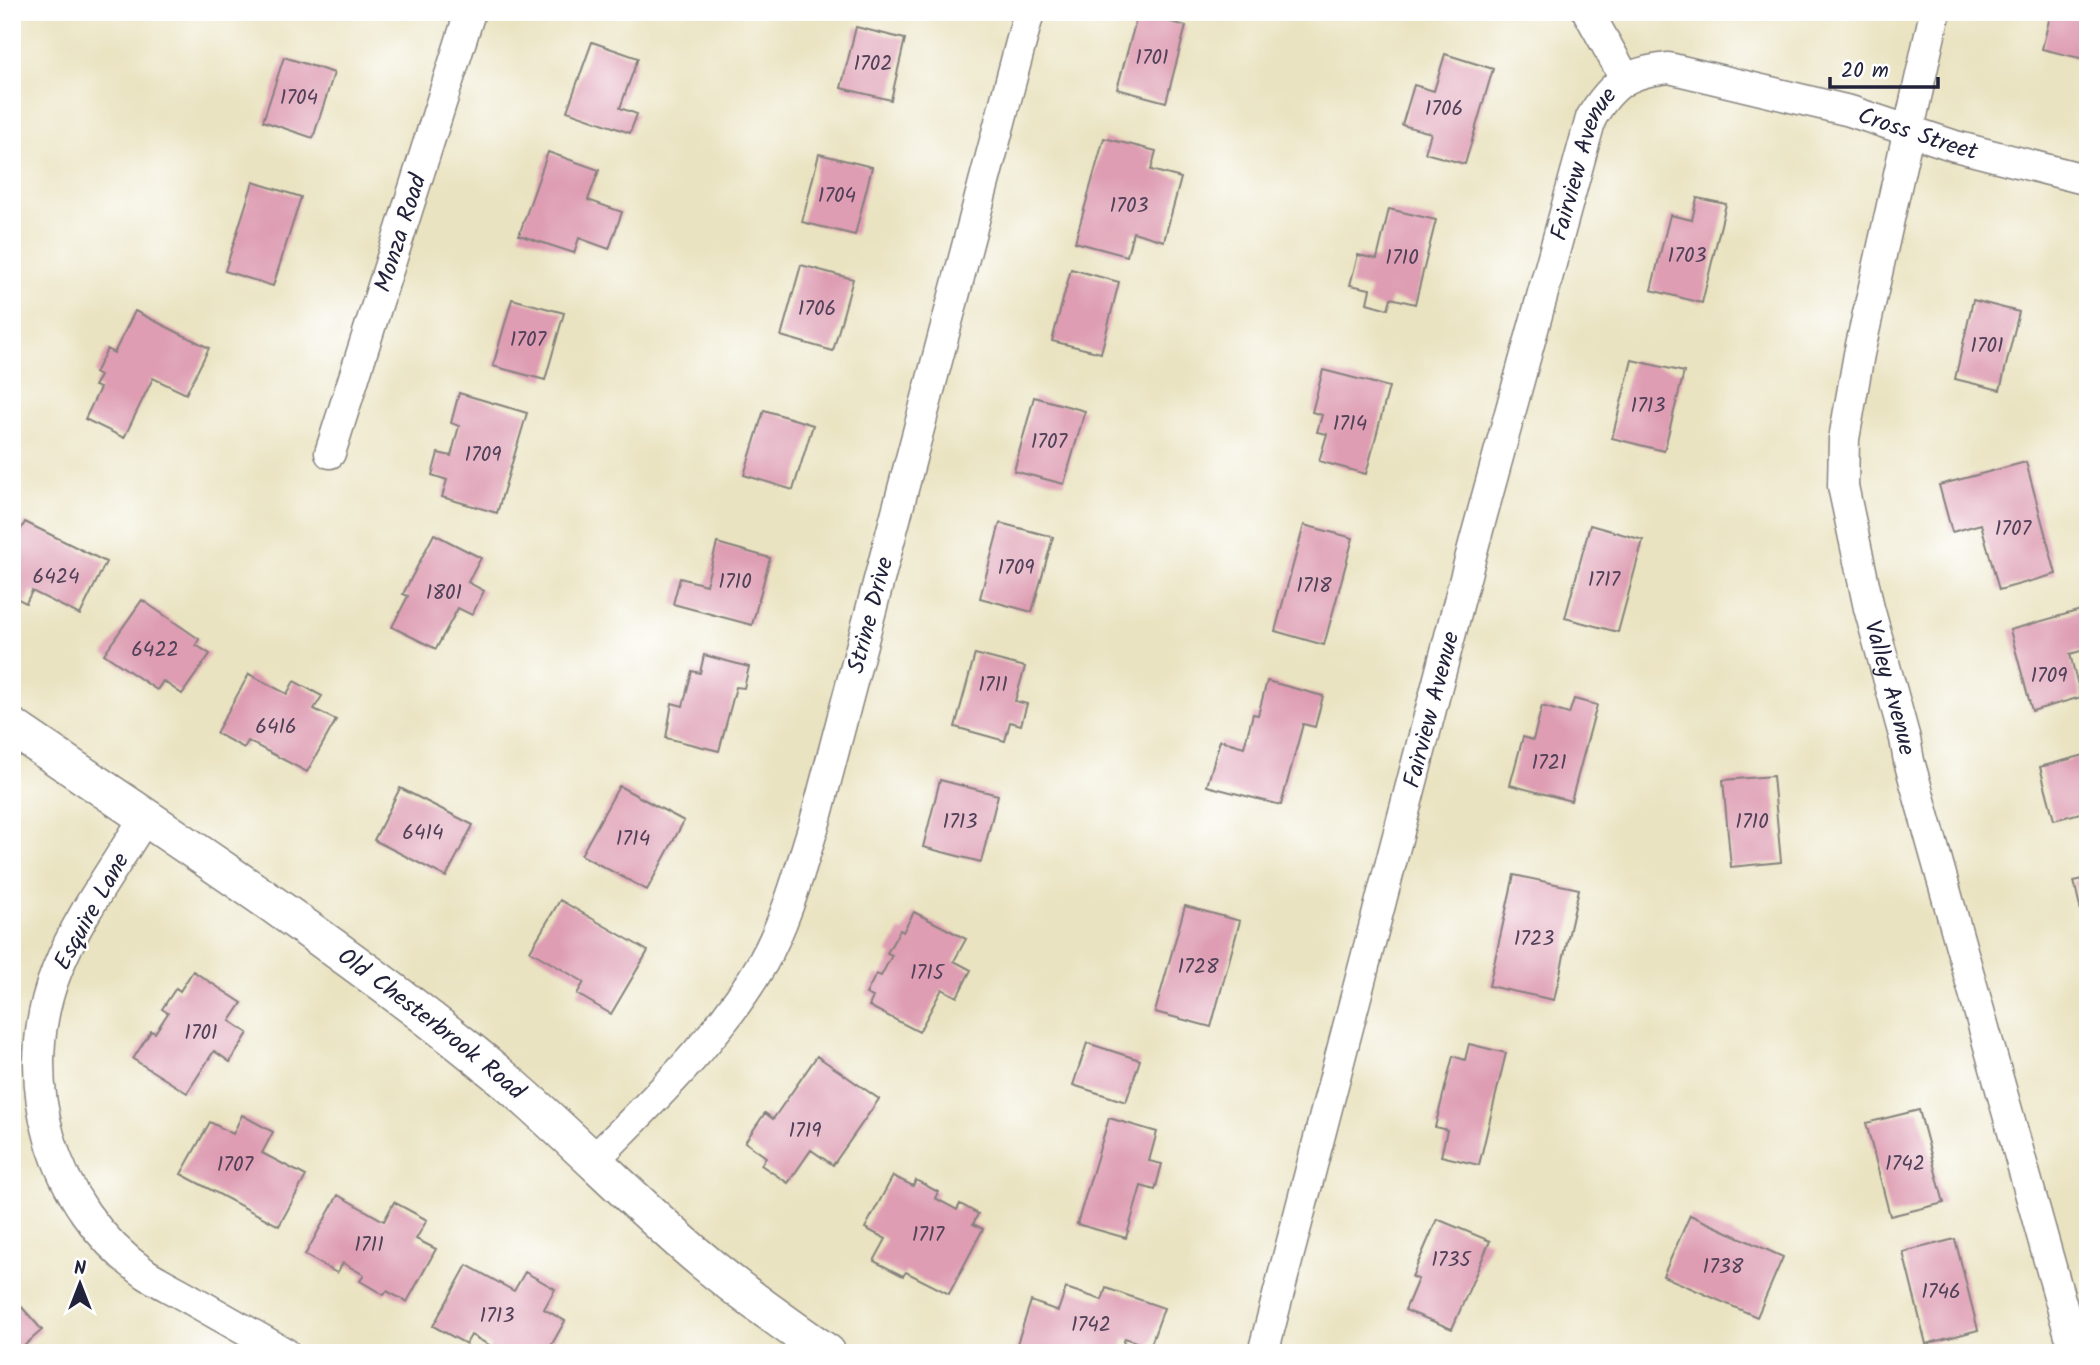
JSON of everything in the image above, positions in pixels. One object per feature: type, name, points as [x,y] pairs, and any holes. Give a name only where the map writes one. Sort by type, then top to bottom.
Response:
[{"type":"street","name":"Monza Road","points":[[330,453],[470,12]]},
{"type":"street","name":"Strine Drive","points":[[593,1160],[684,1068],[730,1013],[764,960],[793,894],[815,822],[1029,12]]},
{"type":"street","points":[[1588,12],[1625,78]]},
{"type":"street","name":"Valley Avenue","points":[[1935,12],[1907,130],[1846,427],[1843,486],[1869,608],[1909,761],[2075,1353]]},
{"type":"street","name":"Cross Street","points":[[1625,78],[1643,70],[1669,68],[1850,111],[1955,146],[2088,180]]},
{"type":"street","name":"Fairview Avenue","points":[[1264,1353],[1474,544],[1583,144],[1591,118],[1604,95],[1625,78]]},
{"type":"street","name":"Old Chesterbrook Road","points":[[12,727],[370,974],[467,1048],[682,1243],[779,1320],[827,1353]]},
{"type":"street","name":"Esquire Lane","points":[[145,817],[76,930],[56,970],[42,1022],[38,1072],[44,1120],[60,1168],[83,1210],[112,1244],[145,1273],[285,1353]]},
{"type":"building","points":[[2051,12],[2088,12],[2088,60],[2042,49]]},
{"type":"building","points":[[1138,13],[1186,26],[1166,102],[1117,89]]},
{"type":"building","points":[[856,27],[905,39],[891,100],[841,88]]},
{"type":"building","points":[[592,42],[638,58],[620,108],[637,114],[630,133],[567,111]]},
{"type":"building","points":[[1445,54],[1493,69],[1465,164],[1425,153],[1431,133],[1402,125],[1414,85],[1434,91]]},
{"type":"building","points":[[284,57],[334,73],[313,138],[263,121]]},
{"type":"building","points":[[1104,138],[1156,151],[1151,170],[1181,178],[1164,241],[1133,232],[1127,256],[1075,242]]},
{"type":"building","points":[[548,152],[599,170],[588,200],[622,212],[609,249],[579,238],[574,253],[519,235]]},
{"type":"building","points":[[819,154],[872,167],[855,235],[802,222]]},
{"type":"building","points":[[253,182],[301,197],[273,286],[225,271]]},
{"type":"building","points":[[1697,198],[1726,204],[1702,303],[1651,290],[1670,215],[1692,220]]},
{"type":"building","points":[[1389,209],[1436,220],[1415,304],[1391,298],[1388,309],[1367,303],[1370,289],[1350,285],[1358,255],[1377,259]]},
{"type":"building","points":[[801,265],[853,279],[833,351],[781,336]]},
{"type":"building","points":[[1071,269],[1119,282],[1101,353],[1052,341]]},
{"type":"building","points":[[512,299],[564,313],[545,380],[493,366]]},
{"type":"building","points":[[1973,300],[2019,312],[2000,390],[1955,379]]},
{"type":"building","points":[[135,311],[209,348],[186,394],[153,378],[124,438],[85,419],[100,388],[94,386],[100,376],[95,373],[107,349],[114,353]]},
{"type":"building","points":[[1632,360],[1684,372],[1664,451],[1612,438]]},
{"type":"building","points":[[1323,370],[1389,387],[1366,474],[1319,461],[1327,434],[1317,432],[1322,415],[1312,412]]},
{"type":"building","points":[[459,393],[527,413],[497,513],[442,497],[447,480],[432,475],[438,453],[451,456],[459,426],[451,423]]},
{"type":"building","points":[[1034,397],[1085,411],[1064,484],[1014,471]]},
{"type":"building","points":[[764,410],[813,425],[793,490],[744,475]]},
{"type":"building","points":[[2026,462],[2056,574],[1999,590],[1981,524],[1952,532],[1939,485]]},
{"type":"building","points":[[25,522],[106,562],[80,615],[32,591],[26,603],[12,596],[12,546]]},
{"type":"building","points":[[1000,523],[1053,537],[1032,612],[980,598]]},
{"type":"building","points":[[1304,525],[1353,538],[1324,645],[1275,631]]},
{"type":"building","points":[[1590,525],[1643,540],[1618,632],[1565,618]]},
{"type":"building","points":[[434,534],[481,558],[468,582],[484,591],[472,615],[458,608],[436,649],[392,627],[408,596],[403,594]]},
{"type":"building","points":[[717,543],[770,558],[752,625],[673,604],[680,578],[706,585]]},
{"type":"building","points":[[142,600],[199,639],[196,645],[210,654],[182,694],[163,681],[157,690],[104,654]]},
{"type":"building","points":[[2081,610],[2088,634],[2088,649],[2070,654],[2081,697],[2032,711],[2010,630]]},
{"type":"building","points":[[975,654],[1025,667],[1015,701],[1027,704],[1021,725],[1010,722],[1005,741],[955,727]]},
{"type":"building","points":[[704,655],[749,667],[744,688],[736,687],[719,751],[666,738],[672,703],[683,706],[692,671],[700,673]]},
{"type":"building","points":[[249,674],[287,694],[294,681],[322,696],[314,709],[336,720],[307,772],[248,741],[244,748],[216,733]]},
{"type":"building","points":[[1267,681],[1323,696],[1315,727],[1303,724],[1281,805],[1207,786],[1220,740],[1244,747],[1253,714],[1258,715]]},
{"type":"building","points":[[1574,699],[1597,705],[1571,801],[1510,785],[1523,737],[1533,740],[1542,706],[1569,714]]},
{"type":"building","points":[[2088,754],[2088,811],[2054,820],[2040,767]]},
{"type":"building","points":[[1773,776],[1781,862],[1731,867],[1723,780]]},
{"type":"building","points":[[940,780],[998,795],[981,862],[923,847]]},
{"type":"building","points":[[619,786],[684,821],[647,890],[581,855]]},
{"type":"building","points":[[400,788],[473,825],[446,877],[374,840]]},
{"type":"building","points":[[1514,875],[1579,889],[1554,1000],[1489,986]]},
{"type":"building","points":[[2088,878],[2088,937],[2087,937],[2074,881]]},
{"type":"building","points":[[560,900],[648,951],[611,1014],[577,994],[584,982],[530,951]]},
{"type":"building","points":[[1185,906],[1240,921],[1211,1027],[1155,1012]]},
{"type":"building","points":[[914,912],[966,939],[954,961],[971,970],[957,997],[942,989],[919,1032],[869,1006],[873,997],[866,994],[876,974],[881,976],[892,955],[887,953]]},
{"type":"building","points":[[193,971],[242,1003],[230,1021],[248,1033],[230,1062],[214,1051],[187,1093],[133,1059],[151,1031],[155,1033],[168,1013],[162,1009],[176,988],[180,991]]},
{"type":"building","points":[[1087,1043],[1140,1060],[1126,1102],[1073,1085]]},
{"type":"building","points":[[1469,1044],[1506,1053],[1479,1165],[1441,1156],[1447,1130],[1435,1127],[1453,1056],[1465,1060]]},
{"type":"building","points":[[817,1056],[879,1099],[833,1165],[811,1150],[788,1183],[761,1165],[766,1157],[745,1142],[765,1113],[773,1119]]},
{"type":"building","points":[[1919,1110],[1944,1203],[1890,1216],[1866,1123]]},
{"type":"building","points":[[242,1115],[273,1132],[262,1153],[306,1176],[279,1226],[181,1174],[210,1122],[233,1134]]},
{"type":"building","points":[[1109,1118],[1157,1132],[1149,1161],[1162,1164],[1155,1190],[1141,1186],[1126,1238],[1077,1224]]},
{"type":"building","points":[[893,1176],[913,1186],[916,1180],[938,1192],[935,1198],[957,1210],[960,1204],[978,1214],[973,1224],[983,1229],[949,1294],[906,1272],[903,1276],[874,1261],[886,1239],[865,1228]]},
{"type":"building","points":[[338,1195],[384,1221],[394,1202],[427,1220],[416,1239],[436,1249],[407,1302],[387,1291],[384,1295],[360,1281],[364,1275],[343,1263],[337,1273],[305,1255]]},
{"type":"building","points":[[1690,1215],[1783,1257],[1757,1317],[1663,1276]]},
{"type":"building","points":[[1437,1219],[1490,1241],[1452,1329],[1405,1310],[1418,1279],[1412,1277]]},
{"type":"building","points":[[1955,1239],[1978,1330],[1926,1344],[1903,1252]]},
{"type":"building","points":[[467,1265],[514,1291],[525,1272],[555,1289],[544,1309],[565,1321],[547,1353],[489,1353],[491,1346],[471,1335],[466,1344],[433,1326]]},
{"type":"building","points":[[1066,1288],[1102,1300],[1106,1288],[1164,1308],[1150,1347],[1125,1338],[1122,1348],[1110,1353],[1014,1353],[1031,1301],[1058,1311]]},
{"type":"building","points":[[12,1296],[42,1330],[16,1353],[12,1353]]}]
